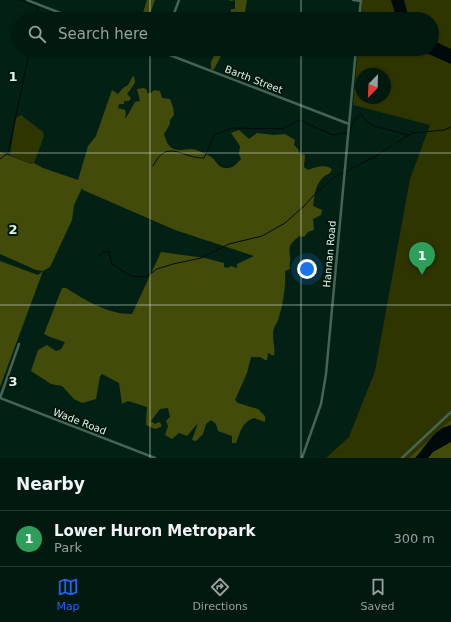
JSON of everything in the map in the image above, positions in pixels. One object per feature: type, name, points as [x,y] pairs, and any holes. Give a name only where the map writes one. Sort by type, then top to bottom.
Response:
[{"type":"street","points":[[27,0],[58,12]]},
{"type":"street","points":[[175,12],[179,0]]},
{"type":"street","points":[[353,0],[361,0],[360,12]]},
{"type":"street","name":"Barth Street","points":[[175,56],[349,124]]},
{"type":"street","name":"Hannan Road","points":[[302,458],[321,404],[326,374],[355,56]]},
{"type":"street","points":[[0,398],[20,344]]},
{"type":"street","name":"Wade Road","points":[[0,398],[155,458]]},
{"type":"street","points":[[402,458],[451,412]]},
{"type":"green space","points":[[147,0],[155,0],[151,12],[143,12]]},
{"type":"green space","points":[[235,0],[247,0],[245,12],[231,12],[231,9],[235,9]]},
{"type":"green space","points":[[362,0],[451,0],[451,458],[326,458],[349,437],[375,371],[410,179],[430,125],[353,105],[355,83],[355,104],[391,104],[391,68],[356,68],[357,56],[439,56],[439,12],[361,12]]},
{"type":"green space","points":[[214,56],[221,56],[212,70],[211,62]]},
{"type":"green space","points":[[133,76],[135,83],[127,94],[131,98],[129,101],[124,101],[124,104],[119,104],[118,108],[125,110],[126,118],[135,102],[140,101],[137,89],[144,88],[147,90],[147,93],[151,93],[154,90],[160,91],[162,98],[170,99],[173,107],[174,115],[170,120],[170,124],[164,134],[168,145],[174,149],[192,149],[199,151],[211,157],[220,166],[230,168],[241,159],[239,154],[240,146],[231,133],[239,130],[249,139],[257,133],[274,135],[285,134],[295,140],[294,145],[298,149],[299,153],[305,155],[304,167],[308,170],[323,166],[332,169],[317,186],[313,206],[322,210],[321,215],[313,219],[314,230],[308,232],[304,237],[299,236],[292,243],[289,249],[290,269],[285,271],[283,302],[273,331],[274,356],[268,353],[267,360],[260,357],[251,357],[247,373],[235,400],[238,403],[258,409],[265,416],[265,422],[254,418],[250,419],[242,428],[236,443],[232,443],[232,436],[218,431],[216,424],[211,420],[206,424],[203,434],[196,441],[192,440],[198,423],[187,436],[179,433],[172,439],[165,435],[168,426],[166,421],[170,417],[168,408],[160,409],[151,421],[155,424],[159,422],[161,427],[155,429],[146,425],[147,407],[128,401],[122,404],[119,383],[102,374],[100,376],[96,399],[82,403],[74,399],[62,386],[51,384],[31,371],[38,350],[47,345],[56,351],[61,349],[65,342],[44,334],[62,288],[66,288],[89,302],[105,309],[114,312],[132,314],[161,252],[205,258],[224,263],[224,267],[228,268],[231,266],[237,268],[237,264],[254,256],[175,230],[83,190],[82,188],[74,205],[72,220],[50,267],[43,271],[36,270],[0,254],[0,152],[78,180],[88,146],[96,136],[112,90],[118,94],[128,85]]},
{"type":"green space","points":[[21,115],[43,132],[44,136],[34,163],[31,164],[11,156],[10,154],[16,118]]},
{"type":"green space","points":[[0,261],[38,275],[43,271],[0,387]]},
{"type":"green space","points":[[451,420],[451,458],[409,458]]},
{"type":"shaded area","points":[[391,0],[404,0],[407,12],[395,12]]},
{"type":"shaded area","points":[[439,43],[451,49],[451,64],[433,56],[439,56]]},
{"type":"shaded area","points":[[451,425],[451,442],[433,452],[428,458],[415,458],[439,430]]},
{"type":"waterway","points":[[20,0],[38,7],[37,12]]},
{"type":"waterway","points":[[0,159],[8,153],[29,56]]},
{"type":"waterway","points":[[351,132],[353,122],[361,114],[366,121],[374,126],[409,135]]},
{"type":"waterway","points":[[153,166],[158,157],[170,151],[204,158],[214,135],[232,128],[283,129],[300,120],[332,135],[347,133]]},
{"type":"waterway","points":[[396,143],[412,133],[444,130],[451,127]]},
{"type":"waterway","points":[[347,171],[378,155],[392,145]]},
{"type":"waterway","points":[[98,257],[104,252],[109,252],[112,264],[131,276],[146,277],[157,269],[201,258],[229,244],[262,236],[285,223],[317,192],[336,176],[343,173]]},
{"type":"place","name":"Lower Huron Metropark","points":[[422,275]]}]
